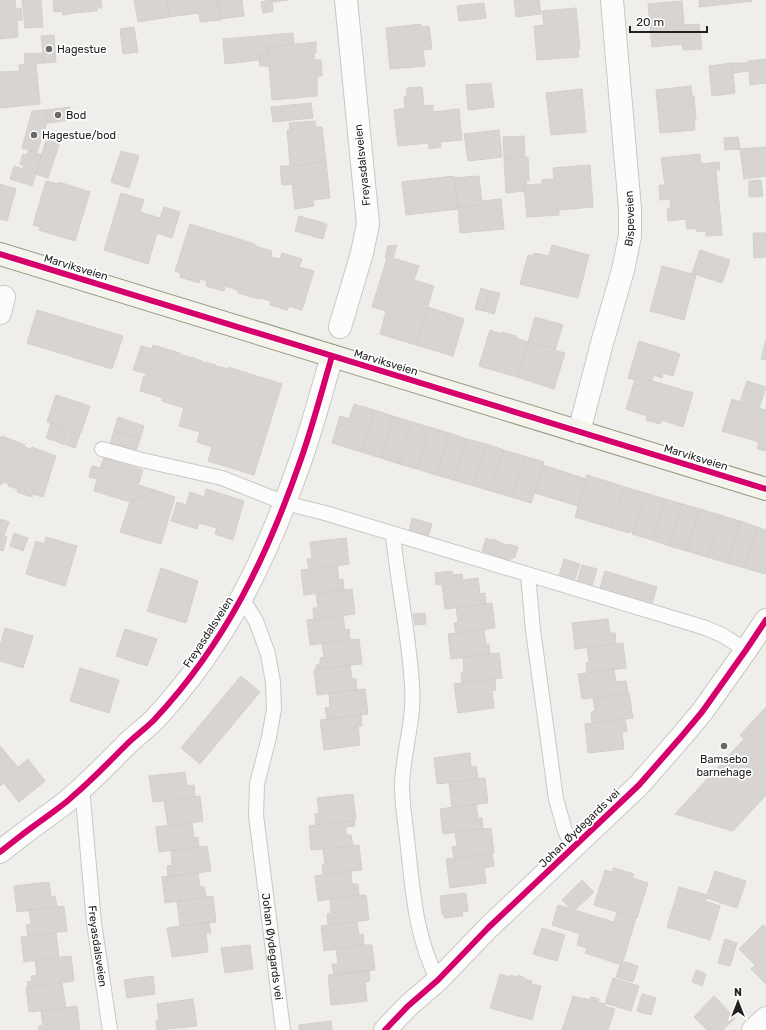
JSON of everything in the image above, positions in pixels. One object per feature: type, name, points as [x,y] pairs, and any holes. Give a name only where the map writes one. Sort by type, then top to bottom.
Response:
[{"type":"main road","name":"Marviksveien","points":[[0,254],[766,489]]},
{"type":"street","name":"Freyasdalsveien","points":[[340,327],[362,253],[368,224],[346,0]]},
{"type":"street","name":"Bispeveien","points":[[579,432],[623,270],[630,236],[630,208],[612,0]]},
{"type":"street","name":"Freyasdalsveien","points":[[0,852],[73,796],[102,770],[153,720],[181,689],[208,654],[233,615],[272,536],[302,458],[332,356]]},
{"type":"street","name":"Johan Øydegards vei","points":[[385,1030],[408,1006],[438,980],[488,928],[639,785],[702,712],[766,620]]},
{"type":"street","points":[[754,1030],[766,1018]]},
{"type":"lane","points":[[102,450],[222,478],[285,502],[528,575],[580,589],[706,628],[722,635],[746,650]]},
{"type":"lane","points":[[393,535],[413,686],[412,716],[405,750],[402,793],[418,927],[430,965],[438,980]]},
{"type":"lane","name":"Johan Øydegards vei","points":[[528,575],[533,630],[556,799],[565,831],[573,848]]},
{"type":"lane","name":"Freyasdalsveien","points":[[242,598],[256,621],[268,654],[273,682],[274,709],[269,738],[257,784],[256,815],[262,862]]},
{"type":"lane","name":"Freyasdalsveien","points":[[82,787],[94,923],[110,1030]]},
{"type":"lane","name":"Johan Øydegards vei","points":[[262,862],[283,1030]]},
{"type":"building","points":[[0,0],[15,0],[16,9],[21,8],[22,20],[17,20],[18,37],[0,39]]},
{"type":"building","points":[[22,0],[41,0],[43,27],[25,28]]},
{"type":"building","points":[[53,0],[101,0],[102,8],[97,8],[97,11],[93,10],[63,15],[62,11],[54,12]]},
{"type":"building","points":[[134,0],[167,0],[169,17],[138,22]]},
{"type":"building","points":[[167,0],[217,0],[221,20],[200,22],[199,13],[169,17]]},
{"type":"building","points":[[217,0],[242,0],[244,16],[220,19]]},
{"type":"building","points":[[270,0],[288,0],[272,2],[273,11],[263,13],[261,2]]},
{"type":"building","points":[[514,0],[539,0],[541,14],[516,17]]},
{"type":"building","points":[[699,0],[726,0],[727,4],[699,7]]},
{"type":"building","points":[[726,0],[752,0],[752,1],[727,4]]},
{"type":"building","points":[[682,1],[684,25],[699,24],[702,49],[683,50],[682,44],[652,47],[648,4]]},
{"type":"building","points":[[484,3],[486,18],[459,21],[457,6]]},
{"type":"building","points":[[576,8],[580,49],[578,49],[579,57],[537,60],[534,26],[544,25],[542,11]]},
{"type":"building","points":[[421,24],[421,27],[429,26],[432,49],[423,50],[425,66],[390,69],[386,28]]},
{"type":"building","points":[[134,27],[138,52],[123,54],[120,29]]},
{"type":"building","points":[[293,33],[294,44],[267,47],[271,54],[259,54],[259,60],[225,64],[223,39]]},
{"type":"building","name":"Hagestue","points":[[54,35],[56,62],[44,63],[41,36]]},
{"type":"building","points":[[316,42],[316,53],[314,53],[314,60],[321,60],[322,76],[317,76],[317,96],[272,100],[269,66],[260,66],[259,54],[271,54],[267,47]]},
{"type":"building","points":[[43,53],[44,63],[25,64],[24,54]]},
{"type":"building","points":[[766,59],[766,83],[750,85],[749,71],[733,73],[732,63],[748,63],[748,61]]},
{"type":"building","points":[[732,63],[735,93],[712,96],[709,66]]},
{"type":"building","points":[[36,64],[40,104],[0,108],[0,72],[20,71],[19,65]]},
{"type":"building","points":[[491,83],[494,107],[468,110],[466,85]]},
{"type":"building","points":[[691,86],[692,96],[694,96],[696,120],[694,120],[695,130],[660,133],[656,90]]},
{"type":"building","points":[[422,87],[424,106],[433,105],[433,112],[459,109],[462,140],[440,142],[441,147],[429,149],[428,143],[398,146],[394,110],[405,108],[404,96],[407,96],[407,88]]},
{"type":"building","points":[[582,89],[586,132],[551,135],[546,93]]},
{"type":"building","points":[[311,103],[313,118],[273,122],[271,107]]},
{"type":"building","name":"Bod","points":[[70,107],[71,120],[47,123],[46,110]]},
{"type":"building","name":"Hagestue/bod","points":[[46,110],[47,123],[37,152],[22,148],[32,111]]},
{"type":"building","points":[[315,121],[316,127],[322,127],[326,162],[290,166],[287,130],[290,130],[289,123]]},
{"type":"building","points":[[499,130],[502,157],[468,161],[464,134]]},
{"type":"building","points":[[49,132],[62,136],[48,178],[35,174]]},
{"type":"building","points":[[524,136],[525,156],[504,158],[503,137]]},
{"type":"building","points":[[738,137],[740,149],[725,150],[724,138]]},
{"type":"building","points":[[766,147],[766,176],[744,179],[740,149]]},
{"type":"building","points":[[29,150],[42,155],[32,186],[10,179],[14,166],[23,169],[24,165],[20,164],[23,154],[27,155]]},
{"type":"building","points":[[121,151],[139,156],[129,188],[111,182]]},
{"type":"building","points":[[700,154],[701,164],[719,162],[720,170],[716,170],[722,235],[706,236],[706,231],[697,232],[697,228],[687,229],[686,219],[668,221],[667,209],[671,209],[670,199],[660,200],[659,185],[665,185],[661,158]]},
{"type":"building","points":[[528,157],[529,181],[526,181],[527,185],[524,185],[525,191],[506,193],[504,158]]},
{"type":"building","points":[[326,162],[330,198],[313,200],[314,206],[295,209],[292,184],[282,185],[280,166]]},
{"type":"building","points":[[590,165],[593,207],[559,210],[559,215],[527,217],[524,185],[542,184],[542,180],[554,179],[553,168]]},
{"type":"building","points":[[454,176],[458,209],[406,215],[402,182]]},
{"type":"building","points":[[479,176],[482,205],[458,207],[454,178]]},
{"type":"building","points":[[761,180],[763,196],[749,197],[749,181]]},
{"type":"building","points":[[46,181],[58,184],[59,182],[90,192],[75,241],[39,230],[40,227],[33,225]]},
{"type":"building","points":[[0,184],[16,189],[7,221],[0,219]]},
{"type":"building","points":[[121,193],[144,200],[140,212],[160,218],[164,207],[180,212],[172,238],[157,233],[148,264],[104,250]]},
{"type":"building","points":[[501,199],[504,229],[460,233],[458,207],[482,205],[482,201]]},
{"type":"building","points":[[299,216],[327,224],[323,239],[295,231]]},
{"type":"building","points":[[190,224],[255,244],[255,246],[272,251],[271,257],[280,259],[282,253],[302,259],[299,267],[314,271],[302,310],[289,306],[287,310],[270,305],[271,301],[238,293],[238,290],[225,286],[224,291],[206,286],[207,281],[200,279],[199,283],[180,277],[181,273],[175,271]]},
{"type":"building","points":[[753,233],[766,233],[766,257],[754,258]]},
{"type":"building","points":[[397,245],[393,258],[419,266],[414,280],[434,286],[416,345],[380,334],[386,311],[372,307],[387,258],[385,257],[388,246]]},
{"type":"building","points":[[552,245],[589,255],[578,298],[520,284],[528,255],[532,256],[534,253],[549,256]]},
{"type":"building","points":[[700,250],[730,260],[722,283],[692,273]]},
{"type":"building","points":[[662,266],[696,275],[684,320],[650,311]]},
{"type":"building","points":[[481,288],[490,291],[484,311],[475,309]]},
{"type":"building","points":[[490,291],[500,293],[494,314],[484,311]]},
{"type":"building","points":[[428,307],[464,319],[453,356],[416,345]]},
{"type":"building","points":[[37,310],[123,336],[112,369],[27,343]]},
{"type":"building","points":[[535,317],[563,325],[555,350],[555,348],[528,342]]},
{"type":"building","points":[[490,330],[501,334],[502,332],[516,336],[516,338],[528,342],[517,377],[479,366]]},
{"type":"building","points":[[766,340],[766,360],[761,359]]},
{"type":"building","points":[[639,341],[680,354],[673,376],[663,373],[662,378],[654,375],[652,381],[636,376],[635,380],[628,378]]},
{"type":"building","points":[[528,342],[555,348],[554,350],[565,353],[554,389],[517,377]]},
{"type":"building","points":[[153,345],[180,353],[179,354],[191,359],[191,357],[204,363],[216,365],[215,366],[217,367],[228,369],[228,367],[282,384],[254,475],[208,461],[212,447],[197,442],[200,432],[179,426],[184,408],[162,401],[163,398],[140,391],[144,376],[147,374],[133,370],[141,346],[152,349]]},
{"type":"building","points":[[636,376],[693,393],[683,427],[661,420],[660,424],[646,420],[647,416],[626,409]]},
{"type":"building","points":[[747,381],[766,387],[759,408],[766,410],[766,451],[757,449],[759,442],[722,431],[732,399],[740,402]]},
{"type":"building","points":[[56,395],[90,406],[81,433],[47,422]]},
{"type":"building","points":[[354,404],[374,410],[361,452],[332,443],[340,416],[349,419]]},
{"type":"building","points":[[374,410],[393,416],[381,458],[361,452]]},
{"type":"building","points":[[393,416],[412,422],[399,464],[381,458]]},
{"type":"building","points":[[118,417],[144,426],[140,439],[114,431]]},
{"type":"building","points":[[412,422],[429,427],[417,469],[399,464]]},
{"type":"building","points":[[51,423],[60,426],[55,441],[46,438]]},
{"type":"building","points":[[61,427],[70,430],[64,445],[56,441]]},
{"type":"building","points":[[429,427],[449,433],[436,475],[417,469]]},
{"type":"building","points":[[71,431],[80,434],[75,448],[66,445]]},
{"type":"building","points":[[114,431],[140,439],[136,451],[110,443]]},
{"type":"building","points":[[449,433],[467,439],[454,480],[436,475]]},
{"type":"building","points":[[2,436],[25,445],[24,447],[31,449],[32,447],[56,456],[43,497],[33,494],[32,497],[17,492],[18,489],[8,486],[9,484],[2,482],[0,485],[0,437]]},
{"type":"building","points":[[467,439],[486,444],[474,486],[454,480]]},
{"type":"building","points":[[486,444],[504,450],[491,491],[474,486]]},
{"type":"building","points":[[504,450],[524,456],[511,497],[491,491]]},
{"type":"building","points":[[524,456],[544,462],[531,503],[511,497]]},
{"type":"building","points":[[104,458],[143,470],[138,485],[155,490],[130,502],[94,491],[97,479],[89,477],[92,466],[100,468]]},
{"type":"building","points":[[543,465],[586,479],[578,506],[535,493]]},
{"type":"building","points":[[587,475],[625,487],[612,528],[575,517]]},
{"type":"building","points":[[625,487],[645,493],[633,532],[630,531],[629,533],[612,528]]},
{"type":"building","points":[[206,489],[244,501],[233,540],[215,534],[217,528],[199,523],[197,529],[171,521],[177,502],[186,505],[190,492],[204,497]]},
{"type":"building","points":[[155,490],[175,497],[161,544],[120,532],[130,502]]},
{"type":"building","points":[[645,493],[665,499],[652,540],[632,534]]},
{"type":"building","points":[[665,499],[682,504],[669,546],[652,540]]},
{"type":"building","points":[[682,504],[700,509],[687,551],[669,546]]},
{"type":"building","points":[[700,509],[720,515],[707,557],[687,551]]},
{"type":"building","points":[[720,515],[740,521],[727,563],[707,557]]},
{"type":"building","points":[[412,518],[432,524],[428,537],[409,531]]},
{"type":"building","points":[[0,519],[9,522],[4,536],[7,537],[3,551],[0,550]]},
{"type":"building","points":[[740,521],[757,527],[745,568],[727,563]]},
{"type":"building","points":[[757,527],[766,530],[765,574],[745,568]]},
{"type":"building","points":[[14,533],[28,538],[23,551],[10,546]]},
{"type":"building","points":[[46,537],[77,546],[65,586],[26,574],[36,541],[44,544]]},
{"type":"building","points":[[346,538],[349,564],[309,569],[307,559],[312,559],[310,542]]},
{"type":"building","points":[[486,538],[493,541],[493,539],[508,546],[509,544],[518,547],[515,557],[509,560],[482,551]]},
{"type":"building","points":[[564,559],[580,564],[574,581],[559,576]]},
{"type":"building","points":[[337,565],[339,580],[343,579],[344,590],[304,595],[301,570]]},
{"type":"building","points":[[582,565],[597,569],[592,586],[577,581]]},
{"type":"building","points":[[161,568],[198,581],[186,623],[147,611]]},
{"type":"building","points":[[452,571],[453,575],[462,574],[463,580],[478,578],[480,594],[485,593],[486,604],[445,609],[442,584],[436,585],[435,573]]},
{"type":"building","points":[[605,571],[657,587],[652,604],[600,588]]},
{"type":"building","points":[[352,589],[355,614],[314,619],[313,608],[318,608],[316,594]]},
{"type":"building","points":[[492,603],[495,628],[456,633],[454,623],[458,622],[456,607]]},
{"type":"building","points":[[425,613],[426,624],[415,625],[413,614]]},
{"type":"building","points":[[343,616],[345,630],[349,629],[350,640],[310,645],[307,620]]},
{"type":"building","points":[[608,619],[610,633],[615,633],[616,644],[575,649],[572,623]]},
{"type":"building","points":[[5,628],[33,636],[23,668],[0,661],[0,646]]},
{"type":"building","points":[[125,629],[157,639],[147,666],[116,656]]},
{"type":"building","points":[[484,629],[486,645],[489,644],[490,654],[451,659],[448,634]]},
{"type":"building","points":[[359,639],[362,664],[316,669],[316,665],[320,664],[320,658],[324,657],[322,643]]},
{"type":"building","points":[[623,643],[626,668],[587,673],[586,663],[589,662],[587,648]]},
{"type":"building","points":[[499,653],[502,678],[462,683],[461,672],[464,672],[463,657]]},
{"type":"building","points":[[350,665],[352,679],[356,679],[357,690],[317,695],[314,670]]},
{"type":"building","points":[[80,668],[119,680],[109,713],[70,701]]},
{"type":"building","points":[[614,669],[616,682],[626,681],[628,693],[582,699],[578,674]]},
{"type":"building","points":[[241,676],[260,692],[200,764],[181,748]]},
{"type":"building","points":[[495,679],[496,690],[492,691],[494,708],[458,713],[454,684]]},
{"type":"building","points":[[365,689],[368,714],[327,720],[325,708],[330,707],[329,693]]},
{"type":"building","points":[[629,693],[633,718],[592,723],[591,712],[595,711],[593,698]]},
{"type":"building","points":[[766,707],[766,795],[733,831],[675,814],[744,739],[740,735]]},
{"type":"building","points":[[361,715],[362,726],[358,726],[360,745],[324,750],[320,720]]},
{"type":"building","points":[[625,719],[627,731],[622,732],[624,749],[588,753],[585,724]]},
{"type":"building","points":[[0,746],[20,770],[0,786]]},
{"type":"building","points":[[470,753],[471,767],[476,766],[478,779],[437,784],[434,758]]},
{"type":"building","points":[[28,759],[45,781],[19,802],[4,783],[20,770],[18,767]]},
{"type":"building","points":[[185,772],[187,786],[194,785],[195,797],[153,802],[149,776]]},
{"type":"building","points":[[485,778],[488,803],[452,807],[449,782]]},
{"type":"building","points":[[353,794],[356,820],[316,825],[315,814],[319,813],[317,798]]},
{"type":"building","points":[[200,796],[203,821],[168,826],[164,801]]},
{"type":"building","points":[[476,804],[478,818],[482,818],[483,829],[443,834],[440,809]]},
{"type":"building","points":[[354,820],[355,826],[345,827],[347,835],[351,835],[353,846],[311,850],[309,826]]},
{"type":"building","points":[[192,823],[194,838],[198,837],[199,847],[159,852],[156,827]]},
{"type":"building","points":[[491,828],[494,853],[454,858],[452,847],[457,846],[455,832]]},
{"type":"building","points":[[359,845],[362,870],[323,874],[322,865],[325,864],[323,849]]},
{"type":"building","points":[[207,846],[211,871],[168,877],[167,866],[172,865],[171,851]]},
{"type":"building","points":[[492,853],[494,866],[484,868],[486,883],[450,888],[446,859]]},
{"type":"building","points":[[614,868],[634,874],[632,878],[648,883],[637,918],[594,905],[605,870],[612,872]]},
{"type":"building","points":[[351,871],[352,884],[358,884],[359,895],[318,901],[315,876]]},
{"type":"building","points":[[715,871],[746,881],[737,908],[706,898]]},
{"type":"building","points":[[198,873],[200,887],[204,887],[206,897],[165,903],[162,877]]},
{"type":"building","points":[[582,880],[594,892],[575,910],[571,909],[562,900]]},
{"type":"building","points":[[49,882],[51,897],[55,896],[57,907],[17,912],[14,886]]},
{"type":"building","points":[[679,887],[707,895],[705,901],[720,906],[710,940],[667,927]]},
{"type":"building","points":[[466,893],[468,911],[462,912],[463,916],[444,918],[444,914],[442,914],[440,896]]},
{"type":"building","points":[[366,895],[369,920],[328,925],[327,914],[331,913],[330,899]]},
{"type":"building","points":[[213,896],[216,922],[180,926],[177,901]]},
{"type":"building","points":[[558,905],[614,922],[617,912],[636,918],[622,965],[585,953],[587,948],[577,945],[580,934],[552,925]]},
{"type":"building","points":[[64,906],[67,931],[28,936],[26,925],[31,924],[29,910]]},
{"type":"building","points":[[209,922],[211,933],[206,933],[208,952],[172,957],[167,928]]},
{"type":"building","points":[[357,922],[359,935],[363,934],[364,945],[324,951],[321,926]]},
{"type":"building","points":[[763,925],[766,927],[766,984],[751,969],[755,965],[739,949]]},
{"type":"building","points":[[542,928],[565,935],[557,961],[533,954]]},
{"type":"building","points":[[56,933],[59,957],[24,962],[21,937]]},
{"type":"building","points":[[725,939],[737,943],[730,966],[718,963]]},
{"type":"building","points":[[250,945],[253,969],[225,973],[221,948]]},
{"type":"building","points":[[372,945],[375,970],[334,975],[332,964],[338,964],[336,949]]},
{"type":"building","points":[[71,956],[74,981],[28,987],[27,982],[32,981],[31,976],[37,975],[35,960]]},
{"type":"building","points":[[625,962],[638,966],[633,982],[616,977],[620,965],[623,966]]},
{"type":"building","points":[[369,970],[370,981],[365,982],[367,1001],[331,1005],[328,975]]},
{"type":"building","points":[[696,970],[706,974],[702,986],[692,982]]},
{"type":"building","points":[[500,974],[510,977],[510,975],[517,977],[518,975],[532,981],[531,984],[541,986],[532,1020],[490,1008]]},
{"type":"building","points":[[153,976],[155,994],[127,998],[124,980]]},
{"type":"building","points":[[613,978],[639,986],[631,1011],[605,1003]]},
{"type":"building","points":[[62,983],[66,1008],[29,1012],[26,987]]},
{"type":"building","points":[[642,994],[656,998],[651,1015],[637,1011]]},
{"type":"building","points":[[573,996],[590,1000],[591,997],[599,999],[598,1002],[605,1004],[604,1006],[615,1009],[608,1030],[562,1030]]},
{"type":"building","points":[[714,996],[735,1018],[723,1030],[707,1030],[694,1017]]},
{"type":"building","points":[[193,999],[197,1026],[157,1030],[156,1020],[159,1020],[157,1004]]},
{"type":"building","points":[[77,1006],[80,1030],[39,1030],[39,1026],[43,1025],[41,1011]]},
{"type":"building","points":[[331,1021],[332,1030],[299,1030],[299,1025]]},
{"type":"cycle path","points":[[0,254],[766,489]]},
{"type":"cycle path","points":[[0,852],[64,804],[94,777],[129,742],[154,720],[180,691],[203,661],[242,597],[274,530],[305,446],[332,356]]},
{"type":"cycle path","points":[[385,1030],[408,1006],[438,980],[488,928],[639,785],[702,712],[766,620]]},
{"type":"place","name":"Hagestue","points":[[49,49]]},
{"type":"place","name":"Bod","points":[[58,115]]},
{"type":"place","name":"Hagestue/bod","points":[[34,135]]},
{"type":"place","name":"Bamsebo barnehage","points":[[724,746]]}]
